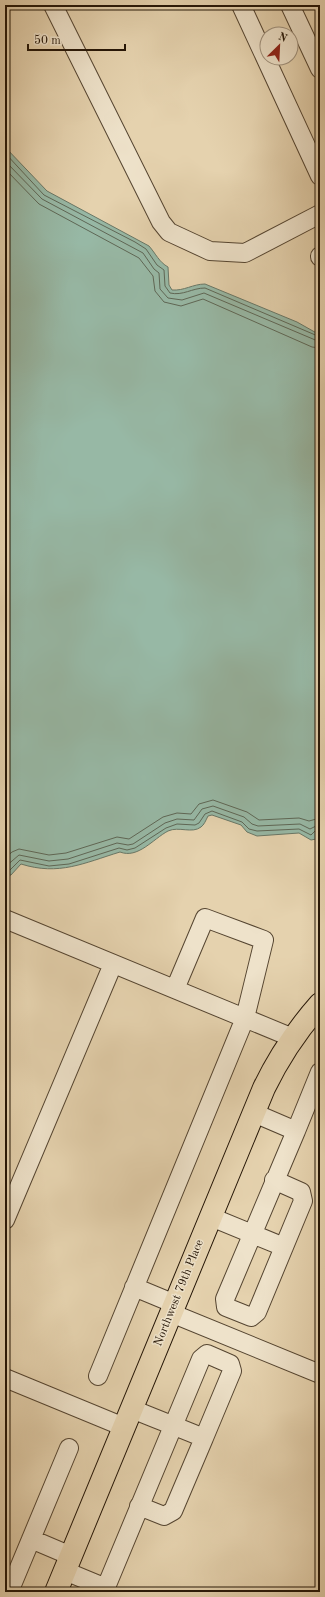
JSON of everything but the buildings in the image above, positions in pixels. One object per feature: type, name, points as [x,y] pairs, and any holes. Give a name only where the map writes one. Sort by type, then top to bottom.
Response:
[{"type":"main road","name":"Northwest 79th Place","points":[[56,1592],[274,1068],[293,1038],[320,1004]]},
{"type":"street","points":[[53,5],[161,222],[169,232],[210,251],[245,253],[320,214]]},
{"type":"street","points":[[242,5],[320,174]]},
{"type":"street","points":[[290,5],[320,69]]},
{"type":"street","points":[[98,1376],[245,1018],[264,940],[205,918],[175,989]]},
{"type":"street","points":[[5,919],[293,1038]]},
{"type":"street","points":[[5,1220],[114,964]]},
{"type":"street","points":[[274,1180],[301,1192],[303,1201],[257,1312],[251,1317],[226,1307],[224,1299],[274,1180],[319,1078]]},
{"type":"street","points":[[254,1113],[296,1131]]},
{"type":"street","points":[[211,1217],[284,1247]]},
{"type":"street","points":[[134,1287],[173,1308],[320,1374]]},
{"type":"street","points":[[31,1539],[68,1563],[105,1590],[139,1506],[172,1425],[200,1359],[207,1354],[230,1364],[232,1372],[173,1511],[164,1516],[139,1506]]},
{"type":"street","points":[[5,1378],[128,1418],[172,1425],[204,1438]]},
{"type":"street","points":[[9,1592],[69,1448]]},
{"type":"water","points":[[5,147],[47,191],[149,246],[160,260],[168,267],[169,285],[172,290],[205,284],[297,322],[320,335],[320,827],[316,839],[311,840],[299,833],[257,836],[247,832],[241,825],[212,815],[208,816],[203,825],[197,829],[177,829],[168,831],[139,851],[133,853],[120,852],[71,867],[47,869],[21,864],[11,875],[5,876]]}]
